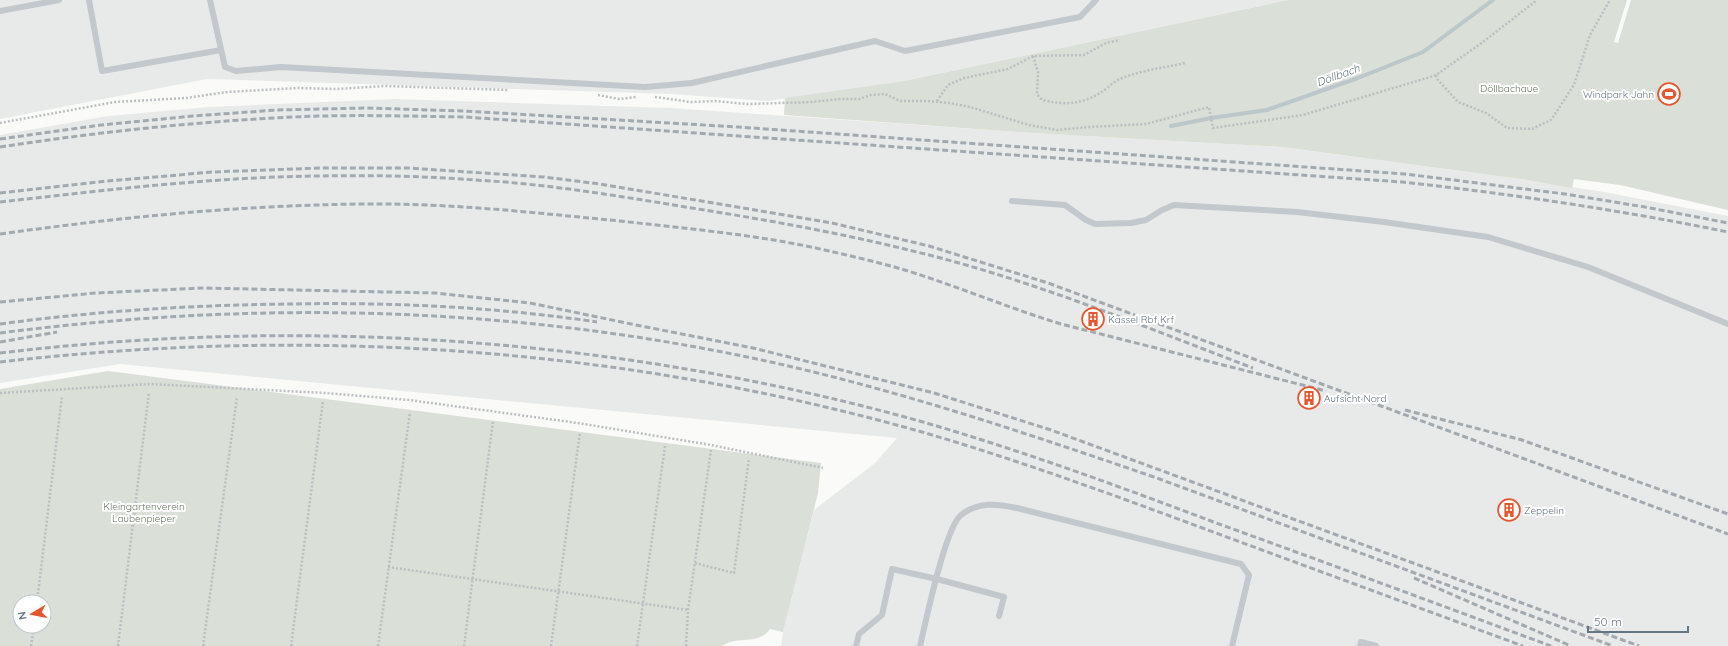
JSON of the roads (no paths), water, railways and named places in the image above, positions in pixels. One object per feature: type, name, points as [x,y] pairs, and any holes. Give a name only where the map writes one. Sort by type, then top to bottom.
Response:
[{"type":"lane","points":[[0,11],[59,0]]},
{"type":"lane","points":[[89,0],[102,71],[221,50]]},
{"type":"lane","points":[[210,0],[224,67],[236,71],[281,67],[644,88],[692,83],[876,41],[905,51],[1080,17],[1096,0]]},
{"type":"lane","points":[[1012,201],[1065,205],[1086,220],[1095,224],[1131,223],[1146,220],[1162,210],[1174,205],[1297,212],[1384,222],[1488,237],[1588,267],[1728,324]]},
{"type":"lane","points":[[920,646],[951,531],[960,515],[977,506],[992,504],[1017,508],[1241,564],[1249,575],[1232,646]]},
{"type":"lane","points":[[856,646],[859,634],[882,615],[892,569],[937,579],[1004,597],[999,616]]},
{"type":"lane","points":[[1360,646],[1361,642],[1376,646]]},
{"type":"waterway","name":"Döllbach","points":[[1171,126],[1211,118],[1267,110],[1358,78],[1423,52],[1493,0]]},
{"type":"railway","points":[[0,139],[101,125],[277,110],[366,108],[464,111],[738,127],[1405,174],[1565,194],[1645,207],[1728,223]]},
{"type":"railway","points":[[0,147],[137,129],[240,120],[346,116],[465,117],[1402,182],[1566,203],[1728,232]]},
{"type":"railway","points":[[0,193],[107,181],[213,172],[321,168],[408,168],[544,177],[600,184],[832,223],[929,246],[1048,283],[1728,534]]},
{"type":"railway","points":[[0,202],[160,185],[280,177],[417,177],[503,182],[559,188],[642,200],[783,224],[925,254],[967,265],[1050,292],[1131,321],[1253,368]]},
{"type":"railway","points":[[0,234],[91,222],[228,209],[366,204],[430,205],[493,209],[699,230],[803,245],[878,263],[927,277],[1061,324],[1326,391]]},
{"type":"railway","points":[[0,302],[96,293],[202,288],[435,293],[530,303],[753,348],[934,393],[1051,430],[1639,646]]},
{"type":"railway","points":[[0,324],[36,319],[145,310],[217,306],[328,304],[405,305],[482,309],[597,322]]},
{"type":"railway","points":[[0,333],[90,323],[180,316],[270,313],[360,313],[449,317],[539,324],[628,336],[717,351],[773,362],[883,390],[992,423],[1154,477],[1613,646]]},
{"type":"railway","points":[[0,342],[57,332]]},
{"type":"railway","points":[[0,353],[116,342],[232,336],[349,336],[465,342],[581,353],[696,371],[810,393],[923,422],[998,445],[1109,483],[1551,646]]},
{"type":"railway","points":[[0,362],[116,351],[233,346],[349,346],[464,352],[580,363],[695,380],[809,403],[922,432],[994,454],[1135,503],[1523,646]]},
{"type":"railway","points":[[1405,410],[1522,440],[1728,514]]},
{"type":"railway","points":[[1414,578],[1571,646]]},
{"type":"place","name":"Windpark Jahn","points":[[1669,94]]},
{"type":"place","name":"Kassel Rbf Krf","points":[[1093,319]]},
{"type":"place","name":"Aufsicht Nord","points":[[1309,398]]},
{"type":"place","name":"Zeppelin","points":[[1509,510]]},
{"type":"park label","name":"Döllbachaue","points":[[1509,88]]},
{"type":"park label","name":"Kleingartenverein Laubenpieper","points":[[144,512]]}]
